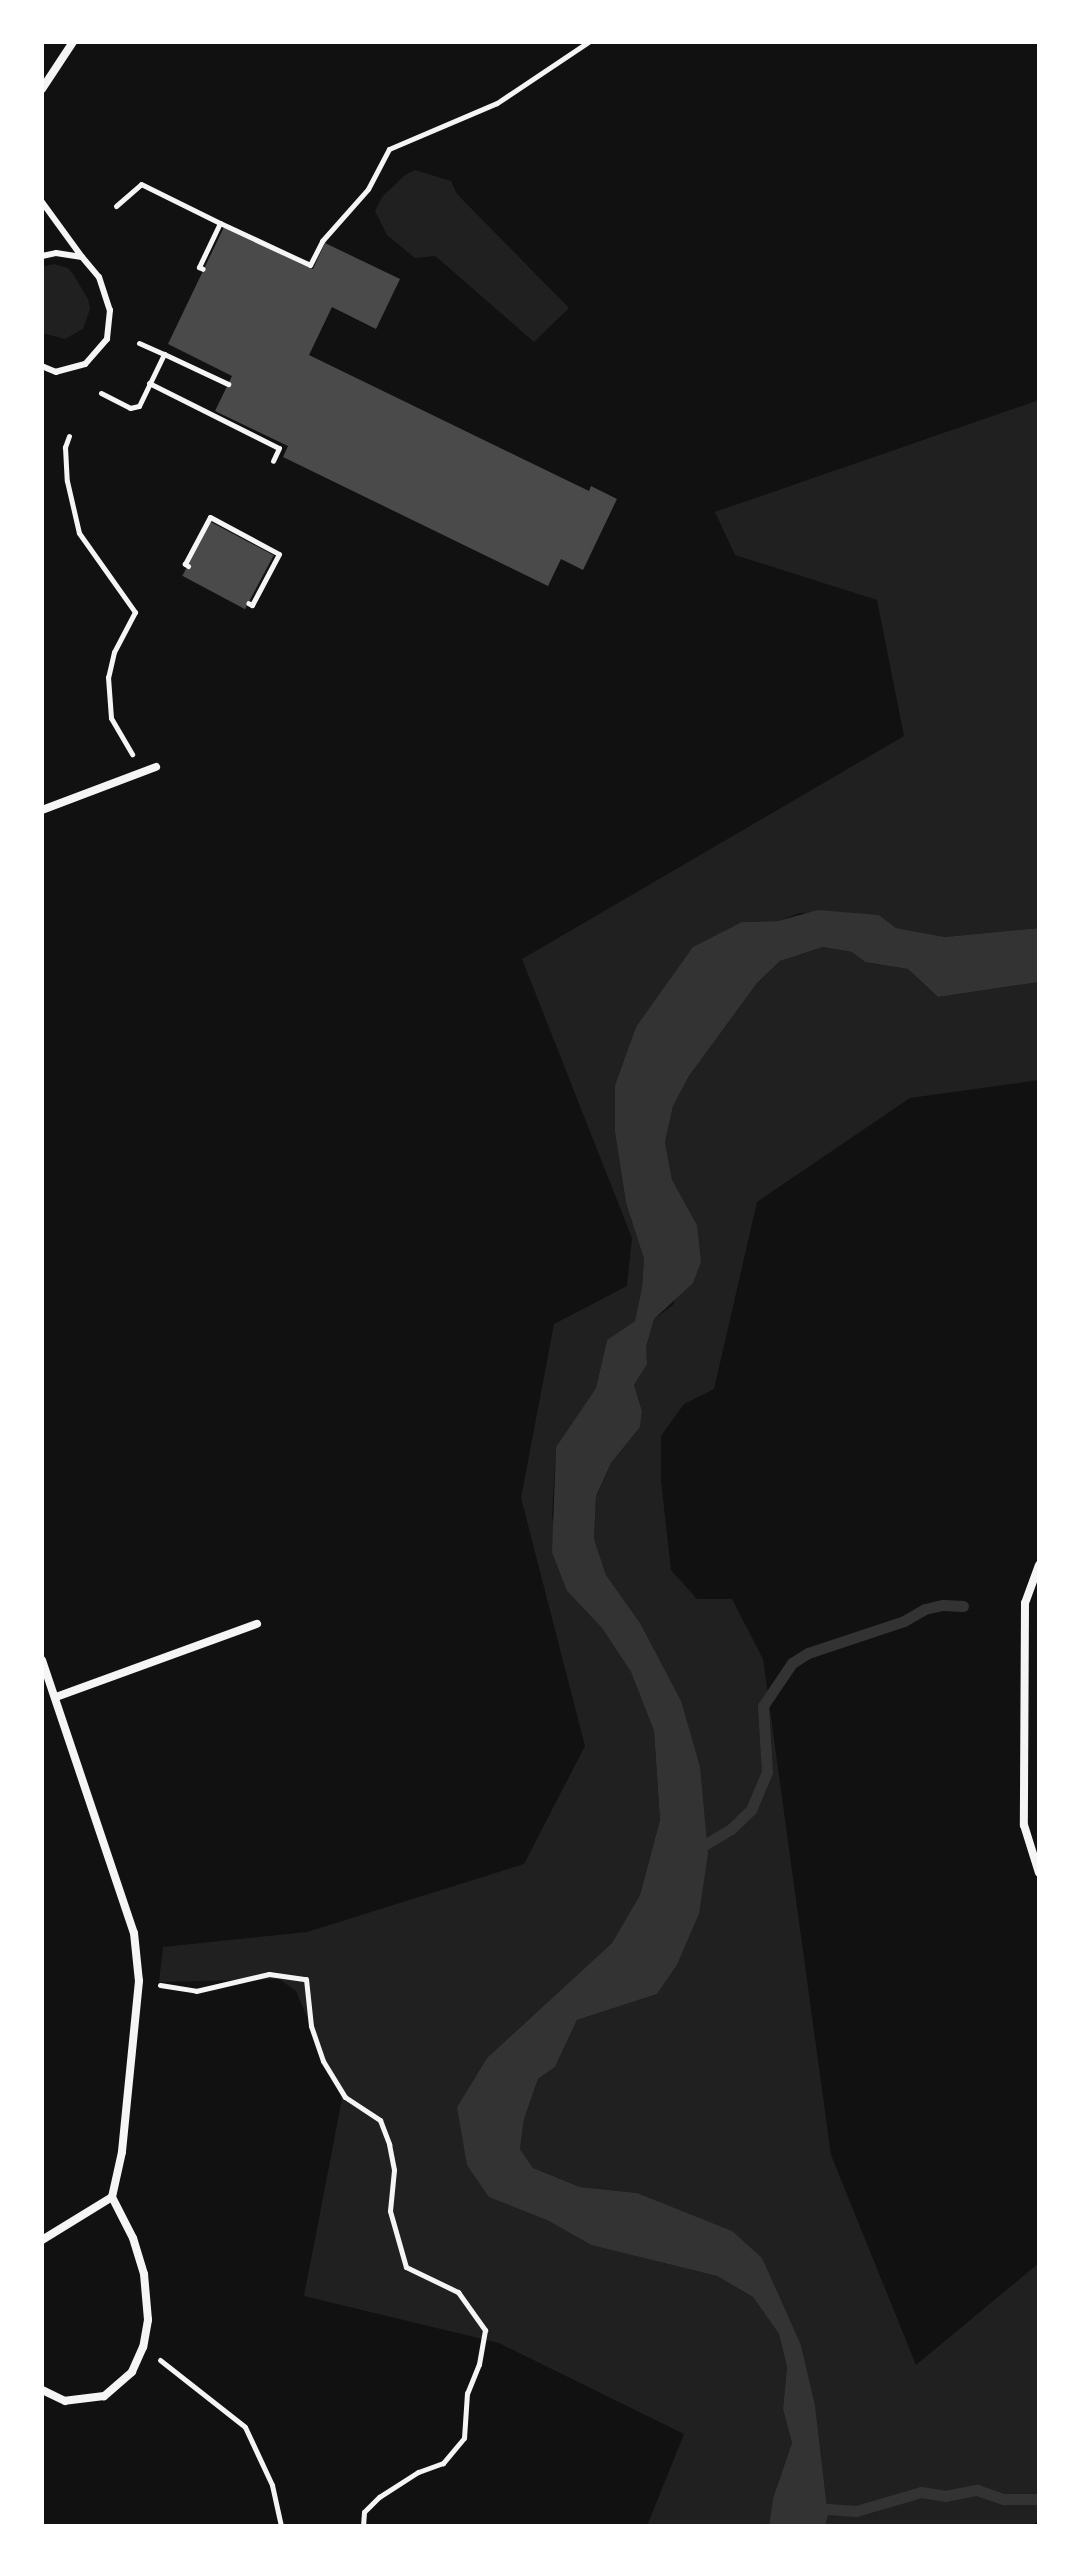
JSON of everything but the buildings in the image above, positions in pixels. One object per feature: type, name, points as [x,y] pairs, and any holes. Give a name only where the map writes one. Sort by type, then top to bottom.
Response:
[{"type":"street","points":[[42,89],[73,42]]},
{"type":"street","points":[[42,810],[156,767]]},
{"type":"street","points":[[1039,1565],[1025,1603],[1024,1825],[1039,1873]]},
{"type":"street","points":[[56,1697],[257,1624]]},
{"type":"street","points":[[42,1660],[134,1933],[139,1981],[122,2152],[112,2197],[133,2238],[144,2274],[148,2320],[141,2352],[132,2372],[104,2396],[65,2401],[42,2390]]},
{"type":"street","points":[[42,2240],[112,2197]]},
{"type":"lane","points":[[42,202],[99,277],[110,310],[107,339],[85,364],[56,372],[42,366]]},
{"type":"lane","points":[[42,256],[56,253],[82,257]]},
{"type":"path","points":[[116,206],[141,184],[310,265],[322,241],[368,189],[389,149],[497,103],[588,42]]},
{"type":"path","points":[[203,269],[199,267],[219,232],[220,223]]},
{"type":"path","points":[[139,343],[228,384]]},
{"type":"path","points":[[101,393],[130,408],[139,406],[164,354]]},
{"type":"path","points":[[149,383],[280,445],[273,461]]},
{"type":"path","points":[[69,436],[65,447],[67,481],[79,533],[135,612],[114,652],[108,677],[111,718],[141,773]]},
{"type":"path","points":[[188,566],[185,564],[210,517],[279,554],[252,605],[248,603]]},
{"type":"path","points":[[139,1981],[196,1991],[269,1974],[306,1979],[311,2026],[323,2061],[345,2097],[380,2120],[389,2144],[394,2170],[390,2211],[406,2267],[458,2292],[485,2330],[479,2364],[467,2393],[464,2438],[443,2463],[418,2472],[379,2497],[364,2512],[363,2526]]},
{"type":"path","points":[[141,2352],[168,2363],[197,2393],[221,2406],[245,2427],[272,2485],[281,2526]]},
{"type":"shaded area","points":[[415,170],[451,181],[457,194],[569,308],[534,342],[435,256],[415,258],[387,235],[375,211],[382,197],[405,175]]},
{"type":"shaded area","points":[[54,264],[68,268],[73,274],[88,299],[90,309],[83,329],[65,339],[42,333],[42,267]]},
{"type":"shaded area","points":[[1039,400],[1039,928],[945,937],[896,928],[879,915],[799,913],[779,921],[742,922],[636,1027],[615,1085],[615,1132],[626,1203],[644,1259],[642,1287],[635,1321],[607,1340],[596,1388],[556,1447],[552,1516],[567,1591],[602,1628],[631,1672],[654,1731],[660,1820],[640,1895],[612,1943],[487,2058],[457,2107],[547,2220],[591,2245],[717,2276],[753,2297],[779,2334],[787,2367],[783,2409],[792,2443],[773,2498],[769,2526],[647,2526],[684,2434],[499,2343],[304,2296],[342,2099],[296,1991],[279,1979],[159,1982],[163,1947],[307,1932],[524,1864],[585,1746],[521,1498],[554,1324],[627,1286],[632,1238],[522,959],[904,736],[877,600],[735,555],[715,512]]},
{"type":"shaded area","points":[[818,910],[879,915],[896,928],[945,937],[1039,928],[1039,982],[938,997],[908,969],[865,962],[852,952],[823,947],[780,961],[757,983],[689,1076],[673,1106],[665,1142],[672,1180],[697,1225],[701,1262],[693,1283],[654,1319],[646,1347],[647,1364],[634,1385],[642,1411],[640,1427],[611,1463],[596,1496],[594,1539],[606,1575],[640,1623],[681,1701],[700,1767],[708,1854],[699,1914],[677,1965],[657,1994],[577,2020],[555,2067],[538,2079],[524,2119],[520,2149],[533,2168],[580,2187],[637,2193],[732,2231],[762,2258],[801,2345],[815,2405],[828,2516],[825,2526],[769,2526],[773,2498],[792,2443],[783,2409],[787,2367],[779,2334],[753,2297],[717,2276],[591,2245],[547,2220],[489,2197],[467,2165],[457,2107],[487,2058],[612,1943],[640,1895],[660,1820],[654,1731],[631,1672],[602,1628],[567,1591],[552,1552],[556,1447],[596,1388],[607,1340],[635,1321],[642,1287],[644,1259],[626,1203],[615,1132],[615,1085],[636,1027],[693,947],[742,922],[778,921]]},
{"type":"shaded area","points":[[823,947],[852,952],[865,962],[908,969],[938,997],[1039,982],[1039,1080],[910,1098],[757,1202],[714,1389],[684,1404],[661,1436],[661,1481],[671,1570],[697,1599],[732,1599],[763,1659],[831,2155],[916,2365],[1039,2263],[1039,2521],[1029,2526],[825,2526],[828,2516],[815,2405],[801,2345],[793,2328],[637,2193],[580,2187],[533,2168],[520,2149],[524,2119],[538,2079],[555,2067],[577,2020],[657,1994],[677,1965],[699,1914],[640,1623],[606,1575],[594,1539],[596,1497],[611,1463],[640,1427],[642,1411],[634,1385],[646,1364],[646,1347],[654,1319],[673,1305],[697,1225],[672,1181],[665,1142],[673,1106],[689,1076],[757,983],[780,961]]},
{"type":"waterway","points":[[696,1850],[731,1829],[751,1810],[767,1772],[763,1706],[792,1663],[808,1653],[904,1621],[925,1609],[943,1605],[963,1606]]},
{"type":"waterway","points":[[813,2508],[856,2511],[921,2492],[945,2496],[977,2490],[1003,2499],[1039,2499]]}]
